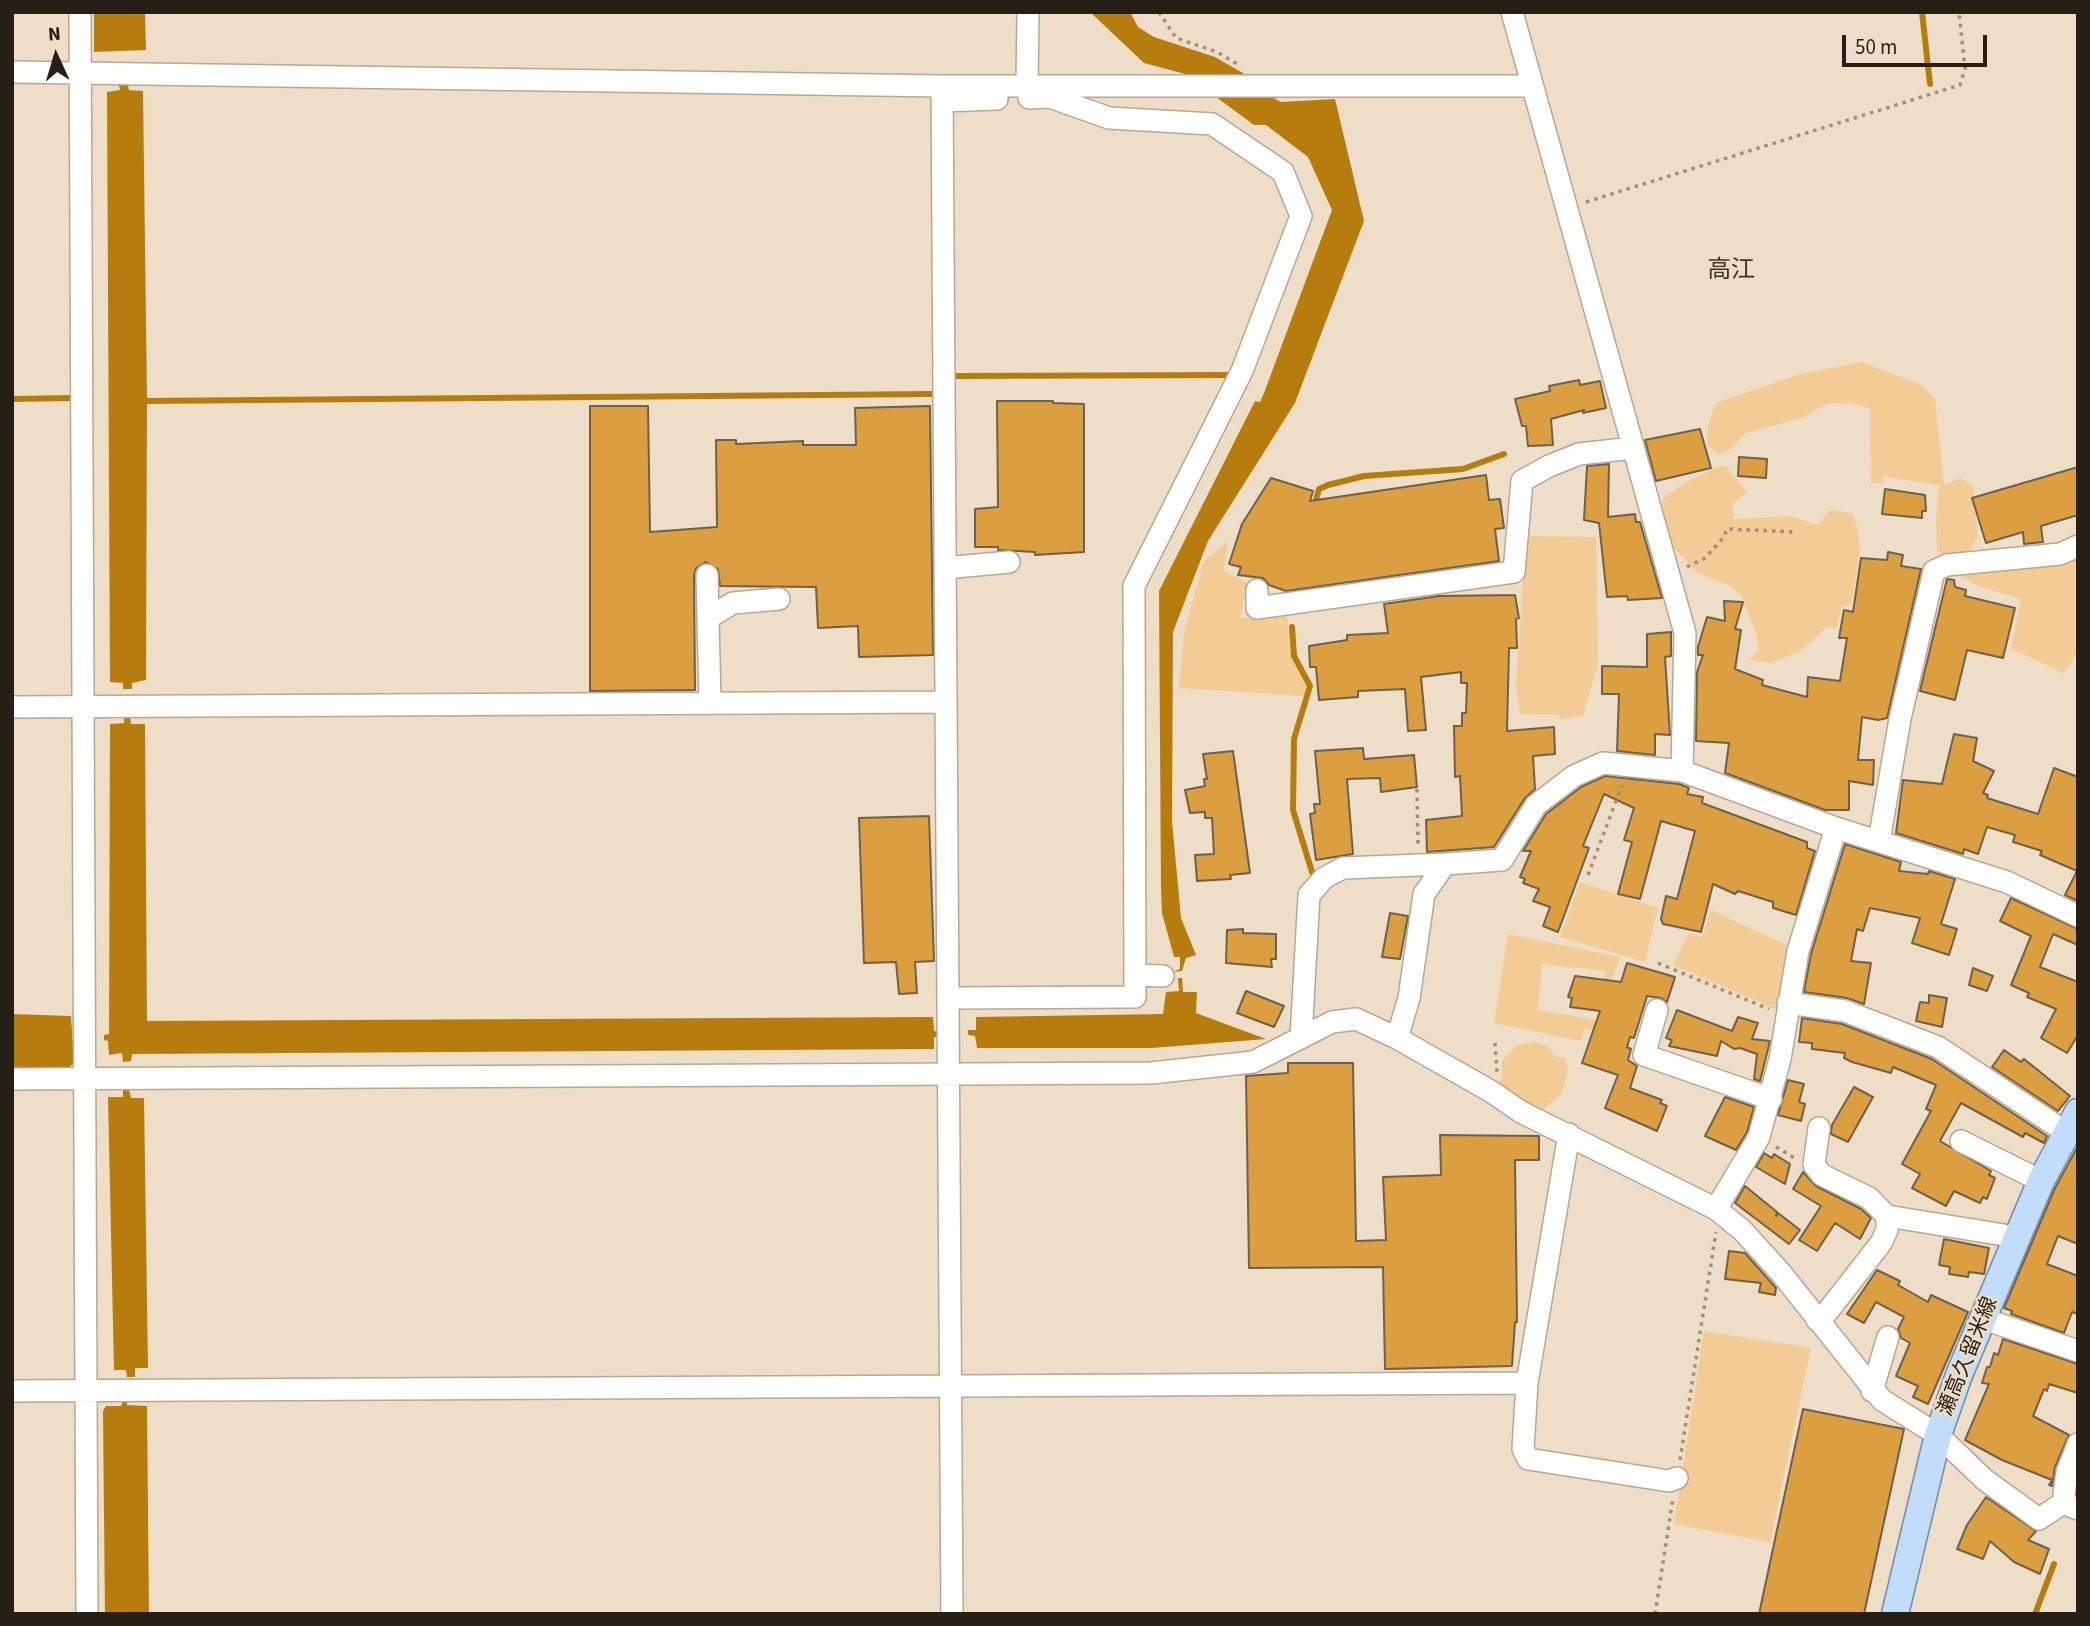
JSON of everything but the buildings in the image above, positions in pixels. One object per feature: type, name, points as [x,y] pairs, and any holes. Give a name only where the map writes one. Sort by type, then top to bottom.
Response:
[{"type":"main road","name":"瀬高久留米線","points":[[1895,1614],[1938,1435],[1959,1375],[2041,1181],[2069,1129]]},
{"type":"street","points":[[80,12],[92,707],[84,1079],[93,1392],[87,1614]]},
{"type":"street","points":[[1027,85],[1028,12]]},
{"type":"street","points":[[1512,12],[1685,633],[1682,771]]},
{"type":"street","points":[[12,72],[1050,97],[1108,118],[1212,124],[1283,172],[1301,216],[1242,371],[1134,586],[1135,997],[950,998]]},
{"type":"street","points":[[942,93],[1027,85],[1260,83],[1531,86]]},
{"type":"street","points":[[942,93],[950,998],[951,1614]]},
{"type":"street","points":[[1257,590],[1257,608],[1514,572],[1522,481],[1549,466],[1580,454],[1633,448]]},
{"type":"street","points":[[1879,841],[1900,719],[1934,571],[1947,565],[2060,554],[2078,546]]},
{"type":"street","points":[[945,568],[1009,562]]},
{"type":"street","points":[[707,575],[710,703]]},
{"type":"street","points":[[708,618],[733,603],[779,599]]},
{"type":"street","points":[[12,707],[946,702]]},
{"type":"street","points":[[1301,1038],[1309,895],[1324,878],[1343,868],[1502,860],[1536,805],[1574,776],[1603,763],[1682,771],[1836,828],[2007,882],[2078,916]]},
{"type":"street","points":[[1718,1211],[1759,1137],[1771,1099],[1798,951],[1836,828]]},
{"type":"street","points":[[1397,1038],[1409,998],[1424,894],[1445,864]]},
{"type":"street","points":[[1135,975],[1163,976]]},
{"type":"street","points":[[1787,1009],[1845,1011],[1938,1047],[2069,1129]]},
{"type":"street","points":[[1657,1010],[1643,1055],[1771,1099]]},
{"type":"street","points":[[12,1079],[1151,1073],[1253,1062],[1332,1022],[1356,1019],[1397,1038],[1492,1092],[1521,1112],[1718,1211],[1742,1230],[1872,1391],[1938,1435],[1984,1480],[2039,1519],[2071,1506],[2067,1472],[2078,1444]]},
{"type":"street","points":[[1819,1128],[1814,1165],[1822,1175],[1869,1198],[1887,1216],[1916,1218],[2004,1236]]},
{"type":"street","points":[[1569,1134],[1527,1383],[1523,1449],[1528,1459],[1669,1481],[1677,1478]]},
{"type":"street","points":[[1961,1141],[2041,1181]]},
{"type":"street","points":[[1817,1320],[1824,1316],[1881,1243],[1887,1230],[1887,1216]]},
{"type":"street","points":[[1984,1319],[2078,1351]]},
{"type":"street","points":[[1872,1391],[1888,1337]]},
{"type":"street","points":[[12,1391],[1527,1383]]},
{"type":"path","points":[[1159,12],[1176,38],[1217,52],[1250,72],[1260,83]]},
{"type":"path","points":[[1566,208],[1960,85],[1965,69],[1959,12]]},
{"type":"path","points":[[1667,568],[1692,566],[1705,558],[1727,529],[1796,532]]},
{"type":"path","points":[[1588,875],[1628,764]]},
{"type":"path","points":[[1417,789],[1418,865]]},
{"type":"path","points":[[1658,963],[1787,1009]]},
{"type":"path","points":[[1492,1092],[1497,1081],[1495,1043]]},
{"type":"path","points":[[1759,1137],[1822,1175]]},
{"type":"path","points":[[1655,1614],[1718,1211]]},
{"type":"shaded area","points":[[94,12],[145,12],[146,50],[94,52]]},
{"type":"shaded area","points":[[1090,12],[1130,12],[1138,27],[1154,37],[1215,57],[1243,73],[1261,91],[1281,102],[1335,99],[1364,221],[1295,403],[1208,541],[1173,632],[1172,821],[1181,918],[1196,955],[1186,958],[1182,971],[1173,972],[1180,969],[1180,957],[1174,957],[1162,913],[1161,889],[1159,591],[1255,401],[1260,402],[1332,210],[1308,157],[1266,125],[1254,125],[1185,74],[1144,63]]},
{"type":"shaded area","points":[[119,85],[128,85],[129,90],[143,91],[147,397],[146,680],[132,683],[132,689],[123,689],[123,683],[110,682],[107,92],[120,90]]},
{"type":"shaded area","points":[[1862,362],[1921,385],[1935,399],[1944,485],[1960,478],[1973,486],[1978,535],[1971,549],[1960,556],[1949,557],[1937,551],[1936,517],[1939,489],[1942,486],[1883,476],[1883,483],[1871,483],[1870,409],[1851,403],[1826,404],[1802,418],[1746,433],[1730,450],[1718,454],[1707,444],[1708,425],[1716,403],[1800,374]]},
{"type":"shaded area","points":[[1726,466],[1747,492],[1732,504],[1734,519],[1790,516],[1817,525],[1830,510],[1852,513],[1858,529],[1860,552],[1851,606],[1843,606],[1836,628],[1827,627],[1799,652],[1771,663],[1750,660],[1758,650],[1757,635],[1741,595],[1729,585],[1698,573],[1671,545],[1662,524],[1663,498],[1688,481],[1716,467]]},
{"type":"shaded area","points":[[1526,536],[1596,537],[1598,665],[1583,716],[1560,719],[1559,715],[1520,714],[1516,685]]},
{"type":"shaded area","points":[[1228,541],[1224,571],[1248,583],[1240,618],[1287,616],[1291,658],[1307,687],[1304,696],[1179,688],[1184,631],[1204,561]]},
{"type":"shaded area","points":[[2078,557],[2078,651],[2064,673],[2011,649],[2021,599],[1978,586],[1954,573]]},
{"type":"shaded area","points":[[124,717],[130,717],[131,724],[145,724],[147,1021],[933,1017],[934,1031],[939,1032],[939,1037],[934,1037],[934,1049],[132,1054],[131,1061],[123,1062],[122,1053],[109,1055],[108,1041],[104,1040],[104,1035],[109,1034],[110,724],[124,723]]},
{"type":"shaded area","points":[[1580,882],[1658,908],[1645,962],[1560,937]]},
{"type":"shaded area","points":[[1711,910],[1795,949],[1778,1010],[1673,965],[1689,933],[1702,937]]},
{"type":"shaded area","points":[[1508,934],[1620,957],[1598,1018],[1606,971],[1542,964],[1538,1010],[1596,1020],[1593,1031],[1585,1029],[1581,1041],[1494,1023]]},
{"type":"shaded area","points":[[1178,978],[1182,978],[1183,992],[1197,992],[1196,1013],[1266,1039],[1152,1048],[977,1048],[975,1036],[968,1035],[968,1030],[976,1030],[976,1017],[1163,1014],[1166,992],[1179,991]]},
{"type":"shaded area","points":[[12,1014],[71,1016],[74,1062],[69,1068],[12,1068]]},
{"type":"shaded area","points":[[1536,1042],[1547,1046],[1556,1057],[1565,1058],[1568,1072],[1561,1094],[1537,1115],[1496,1091],[1502,1076],[1502,1061],[1517,1045]]},
{"type":"shaded area","points":[[123,1090],[129,1090],[131,1098],[144,1098],[148,1368],[135,1368],[135,1377],[127,1377],[126,1370],[114,1370],[108,1097],[123,1097]]},
{"type":"shaded area","points":[[1704,1331],[1811,1348],[1770,1542],[1674,1524]]},
{"type":"shaded area","points":[[123,1401],[127,1401],[127,1405],[147,1406],[149,1614],[105,1614],[103,1411],[106,1406],[121,1406]]},
{"type":"waterway","points":[[1922,12],[1930,84]]},
{"type":"waterway","points":[[954,376],[1228,375]]},
{"type":"waterway","points":[[147,401],[932,394]]},
{"type":"waterway","points":[[12,399],[72,398]]},
{"type":"waterway","points":[[1314,507],[1319,489],[1328,485],[1364,476],[1463,469],[1504,454]]},
{"type":"waterway","points":[[1292,627],[1294,656],[1310,686],[1294,739],[1293,810],[1312,872]]},
{"type":"waterway","points":[[2035,1614],[2054,1564]]},
{"type":"district","name":"高江","points":[[1731,272]]}]
